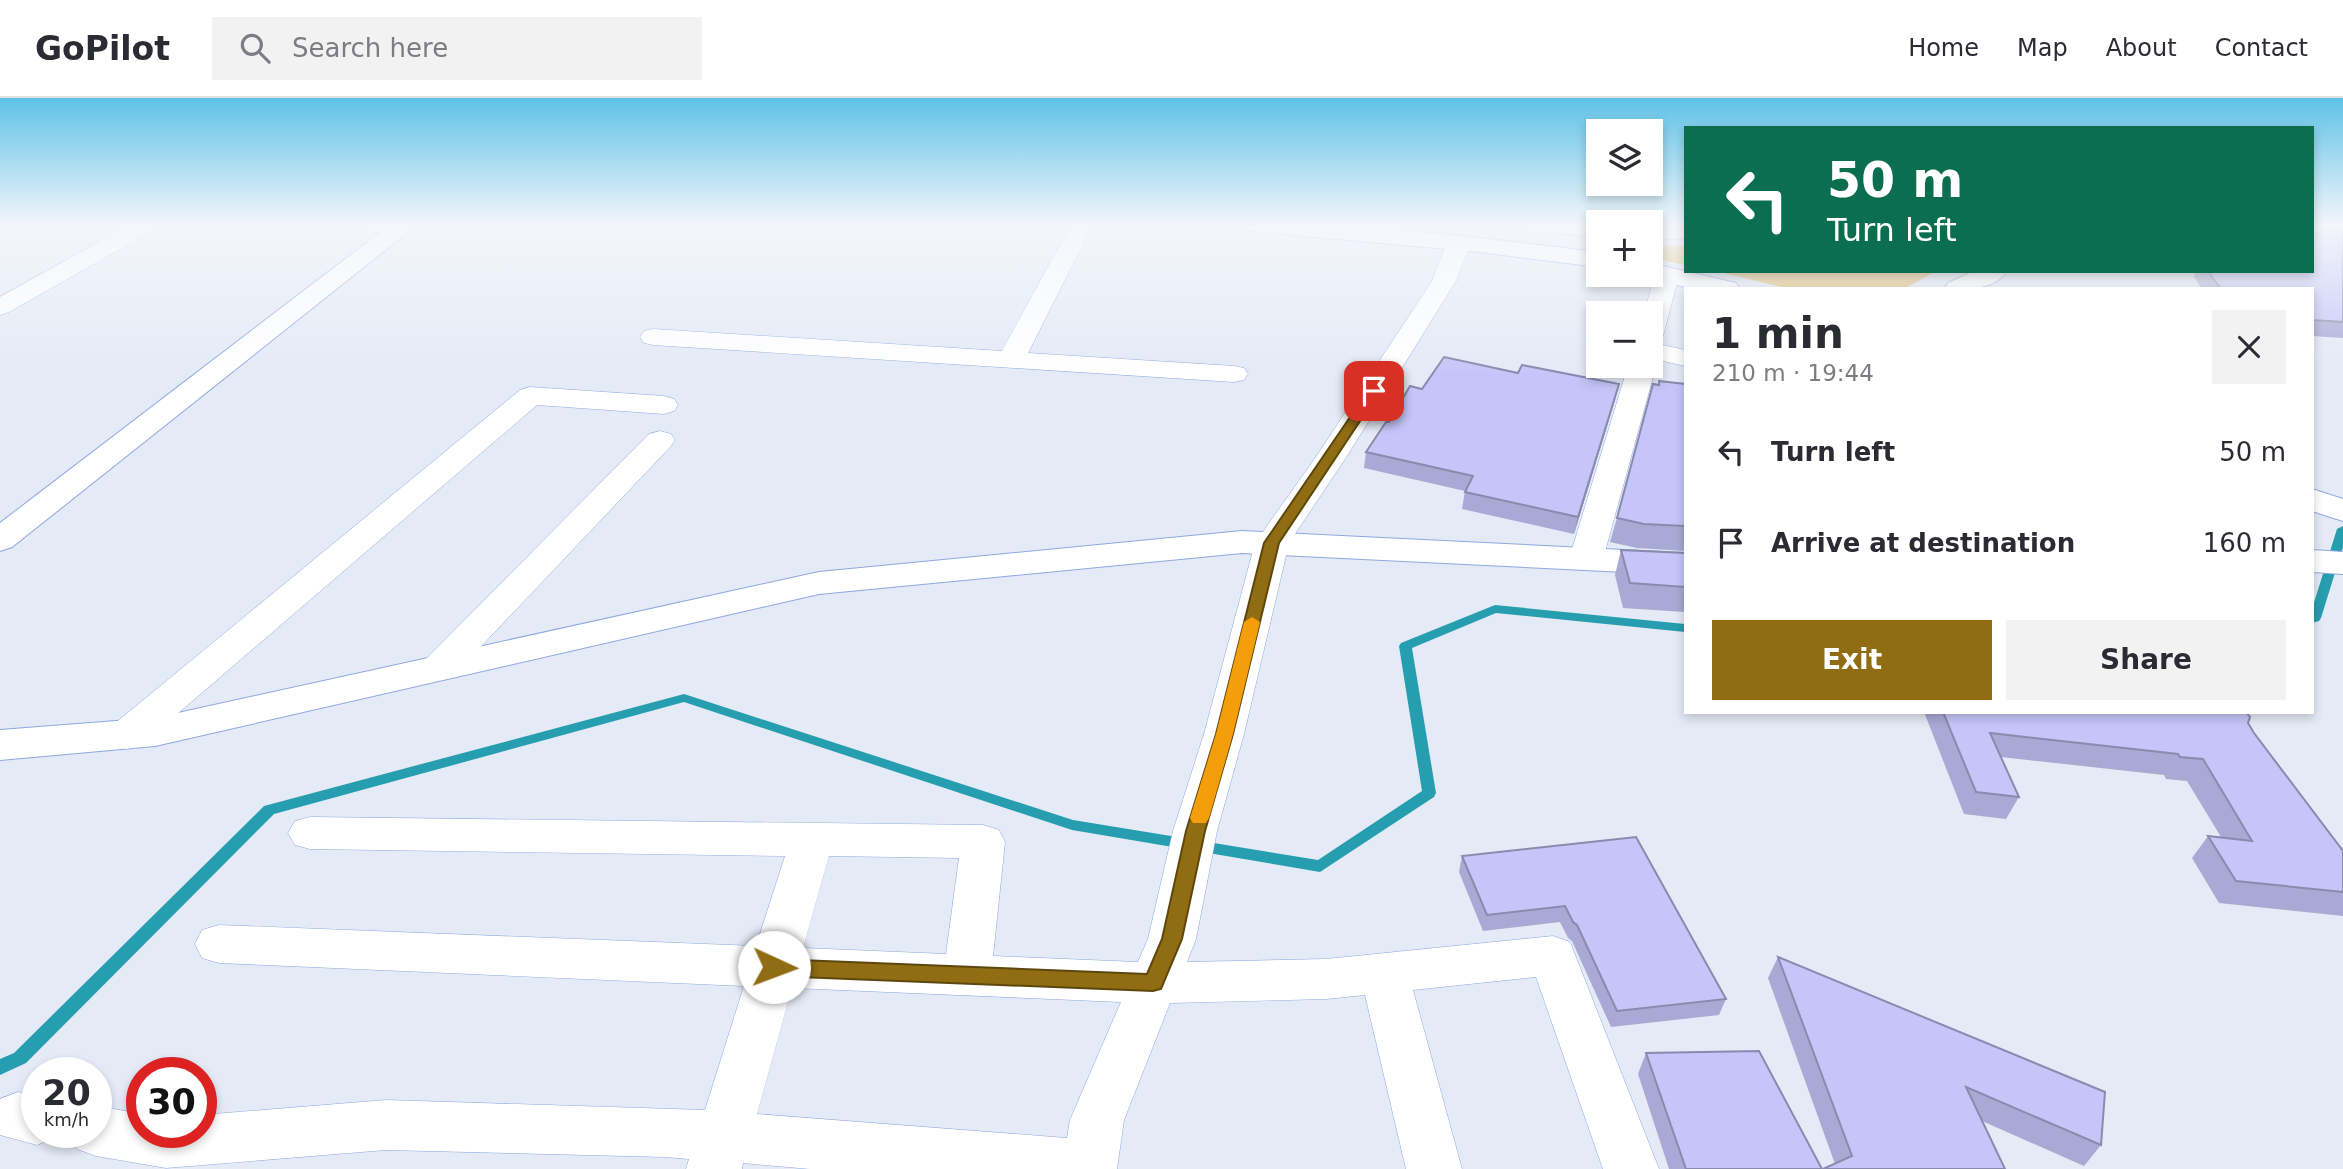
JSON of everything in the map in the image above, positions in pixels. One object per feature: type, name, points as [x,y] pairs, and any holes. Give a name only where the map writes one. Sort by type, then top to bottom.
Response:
[{"type":"street","points":[[0,307],[59,274]]},
{"type":"street","points":[[5,532],[341,274]]},
{"type":"street","points":[[1011,360],[1056,274]]},
{"type":"street","points":[[112,1134],[166,1143],[386,1125],[666,1132],[719,1153],[1090,1168],[1097,1120],[1163,961],[1272,543],[1332,456],[1447,274]]},
{"type":"street","points":[[1663,274],[1718,287]]},
{"type":"street","points":[[1961,287],[1989,274]]},
{"type":"street","points":[[653,337],[1234,374]]},
{"type":"street","points":[[1663,353],[1684,358]]},
{"type":"street","points":[[1587,559],[1639,378]]},
{"type":"street","points":[[127,734],[530,396],[664,405]]},
{"type":"street","points":[[439,668],[660,440]]},
{"type":"street","points":[[2314,476],[2343,487]]},
{"type":"street","points":[[2314,500],[2343,511]]},
{"type":"street","points":[[0,745],[155,732],[819,583],[1242,542],[1684,564]]},
{"type":"street","points":[[2314,561],[2343,564]]},
{"type":"street","points":[[310,833],[983,842],[967,975]]},
{"type":"street","points":[[719,1153],[811,839]]},
{"type":"street","points":[[219,944],[967,975],[1163,961],[1326,979],[1553,956],[1631,1169]]},
{"type":"street","points":[[1384,973],[1434,1169]]},
{"type":"shaded area","points":[[1728,274],[1931,274],[1908,287],[1783,287]]},
{"type":"building","points":[[2210,274],[2343,274],[2343,322],[2314,320],[2314,287],[2220,287]]},
{"type":"building","points":[[1444,357],[1518,373],[1522,365],[1619,384],[1578,517],[1465,492],[1473,476],[1366,452],[1386,422],[1389,422],[1410,386],[1422,389]]},
{"type":"building","points":[[1659,381],[1684,384],[1684,526],[1644,524],[1617,518],[1653,384],[1659,385]]},
{"type":"building","points":[[1621,550],[1684,553],[1684,587],[1630,583]]},
{"type":"building","points":[[1944,714],[2248,714],[2250,717],[2248,723],[2254,733],[2343,851],[2343,892],[2236,881],[2208,836],[2252,841],[2203,759],[1990,733],[2019,797],[1976,792]]},
{"type":"building","points":[[1636,837],[1726,999],[1617,1011],[1577,925],[1565,906],[1487,915],[1462,856]]},
{"type":"building","points":[[1778,957],[2105,1092],[2101,1145],[1966,1087],[2005,1169],[1823,1169],[1852,1156]]},
{"type":"building","points":[[1759,1051],[1822,1169],[1686,1169],[1646,1053]]},
{"type":"waterway","points":[[2314,618],[2343,529]]},
{"type":"waterway","points":[[0,1067],[20,1058],[269,810],[684,698],[1072,825],[1320,866],[1429,793],[1405,646],[1495,609],[1684,628]]},
{"type":"slow traffic","points":[[1199,818],[1224,734],[1252,622]]},
{"type":"route","points":[[774,967],[1153,983],[1172,939],[1195,831],[1224,734],[1272,543],[1374,391]]}]
